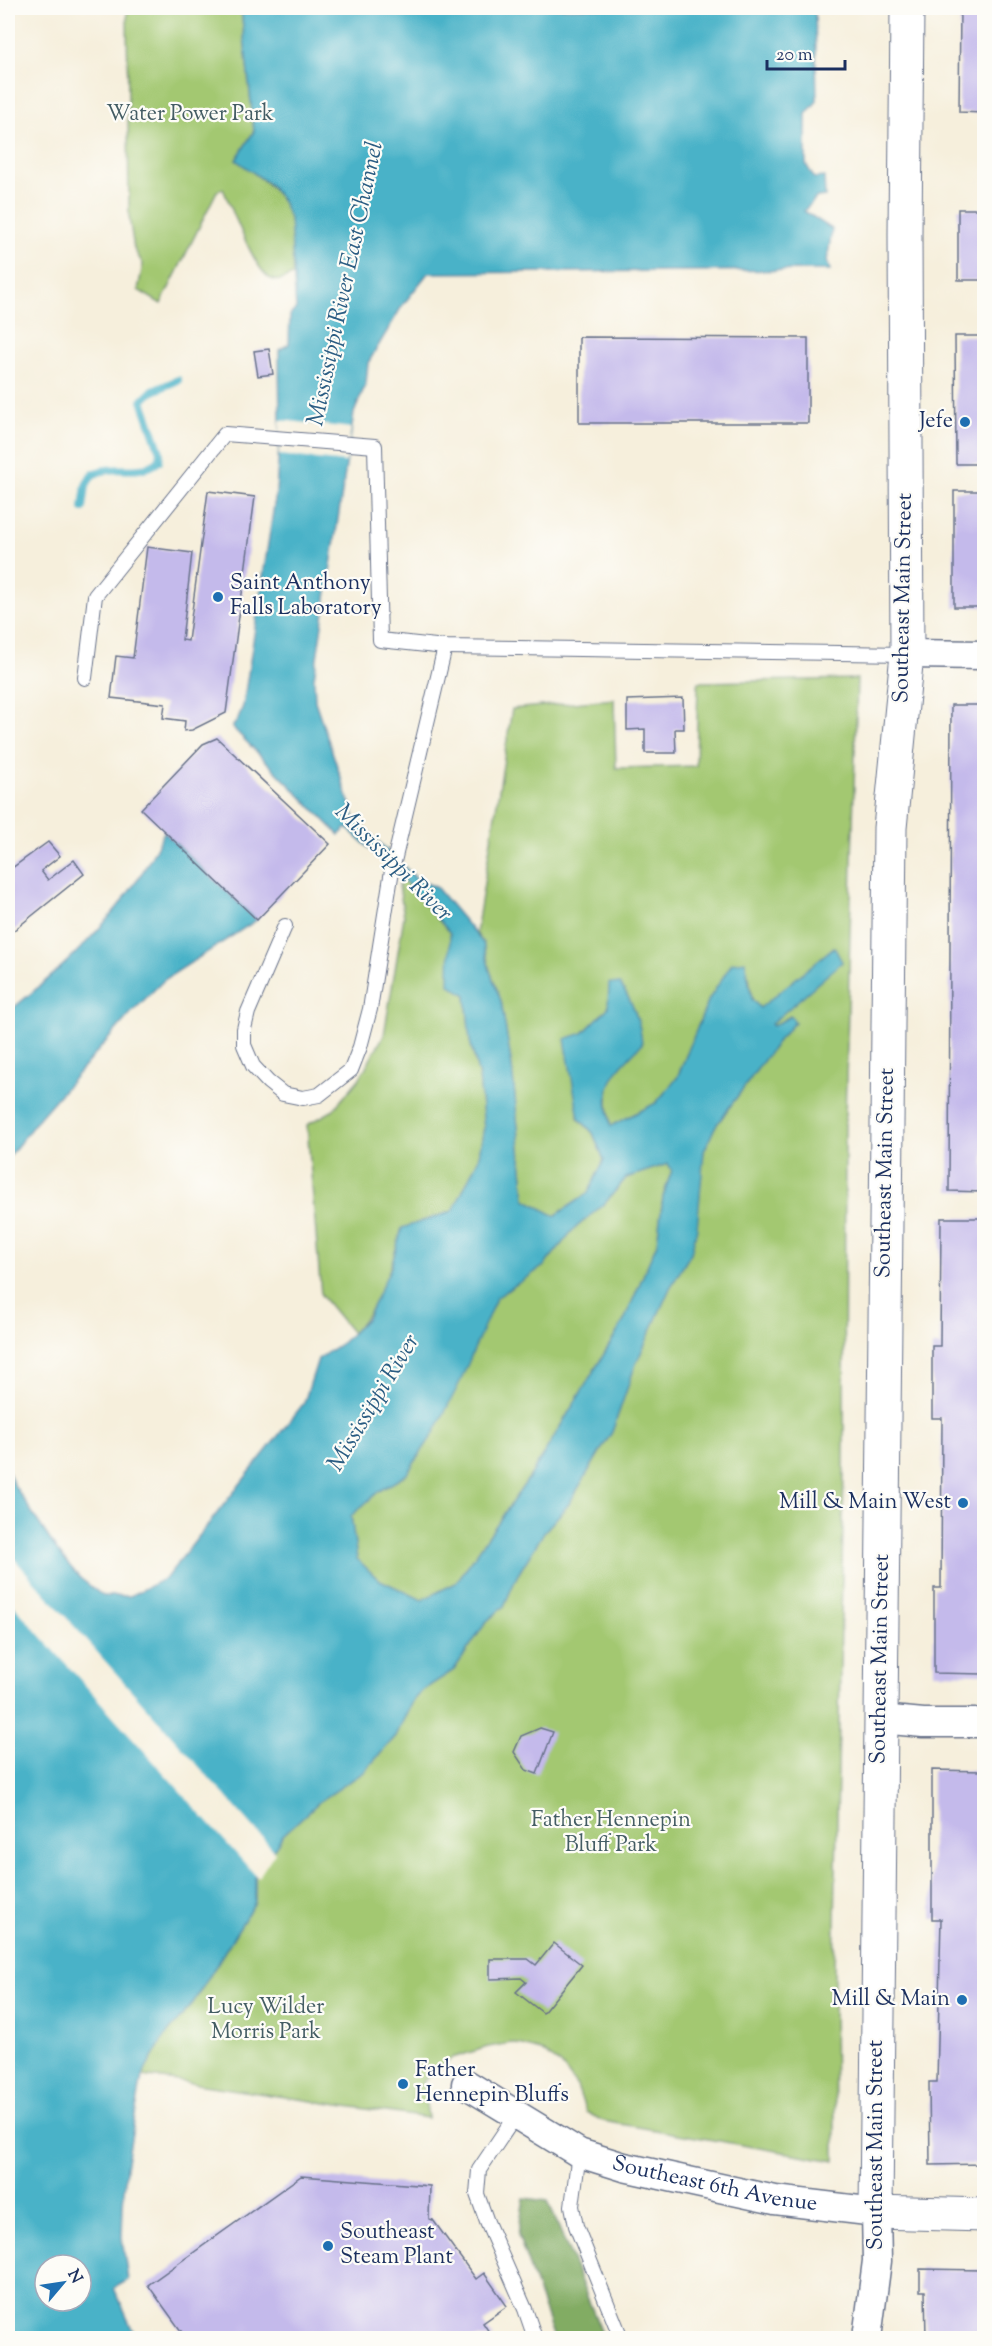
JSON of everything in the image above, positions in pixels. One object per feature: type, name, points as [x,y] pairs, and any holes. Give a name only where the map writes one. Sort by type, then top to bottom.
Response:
[{"type":"street","name":"Southeast Main Street","points":[[867,2338],[877,2261],[890,828],[907,654],[905,234],[907,8]]},
{"type":"street","points":[[907,654],[984,655]]},
{"type":"street","points":[[881,1719],[924,1723],[984,1723]]},
{"type":"street","name":"Southeast 6th Avenue","points":[[466,2084],[579,2153],[624,2166],[776,2200],[876,2212],[984,2215]]},
{"type":"lane","points":[[86,678],[95,596],[225,434],[375,446],[380,640],[445,647],[907,654]]},
{"type":"lane","points":[[285,926],[248,1012],[243,1029],[244,1045],[253,1066],[268,1082],[283,1094],[303,1098],[319,1095],[351,1070],[370,1009],[393,863],[445,647]]},
{"type":"lane","points":[[516,2115],[478,2170],[477,2194],[535,2338]]},
{"type":"lane","points":[[579,2153],[572,2205],[576,2226],[621,2338]]},
{"type":"green space","name":"Water Power Park","points":[[127,8],[241,8],[254,131],[236,160],[268,185],[286,208],[292,231],[293,275],[277,280],[271,279],[264,273],[251,252],[223,189],[217,191],[161,304],[138,290],[143,264],[134,249],[129,216]]},
{"type":"green space","name":"Father Hennepin Bluff Park","points":[[857,679],[845,1118],[844,1469],[834,1974],[835,2161],[603,2121],[586,2112],[577,2086],[561,2065],[541,2051],[512,2043],[488,2047],[452,2058],[423,2082],[428,2118],[142,2076],[164,2037],[193,2003],[255,1902],[255,1877],[283,1835],[320,1801],[364,1772],[396,1736],[412,1701],[423,1690],[454,1670],[486,1622],[504,1606],[517,1576],[544,1532],[568,1505],[612,1432],[635,1366],[670,1288],[691,1253],[704,1151],[715,1127],[780,1038],[795,1022],[790,1016],[773,1026],[752,999],[749,976],[709,999],[677,1078],[656,1103],[611,1126],[608,1098],[612,1079],[642,1043],[608,1008],[583,1033],[578,1118],[593,1133],[604,1160],[588,1193],[554,1216],[525,1199],[512,1067],[501,1001],[483,943],[476,933],[512,709],[614,699],[616,768],[696,766],[698,682]]},
{"type":"green space","points":[[401,877],[450,933],[466,995],[470,1041],[479,1076],[484,1128],[478,1160],[453,1211],[402,1228],[384,1284],[370,1310],[352,1333],[321,1295],[307,1125],[332,1111],[359,1079],[384,1035],[404,916],[399,886]]},
{"type":"green space","points":[[667,1163],[672,1170],[663,1197],[657,1243],[624,1321],[531,1475],[456,1583],[422,1600],[378,1579],[357,1559],[351,1516],[379,1491],[406,1475],[479,1336],[496,1298],[544,1266],[572,1231],[606,1202],[626,1178]]},
{"type":"green space","points":[[524,2198],[548,2201],[604,2338],[554,2338],[518,2235]]},
{"type":"water","points":[[241,8],[815,8],[817,101],[806,114],[806,164],[814,178],[824,177],[825,196],[817,197],[804,211],[832,229],[827,261],[830,270],[428,273],[402,306],[368,363],[366,383],[354,413],[314,678],[315,701],[355,819],[418,880],[436,887],[483,943],[501,1001],[512,1067],[525,1199],[555,1216],[588,1193],[604,1160],[593,1133],[579,1118],[565,1039],[583,1033],[608,1008],[609,983],[620,984],[629,998],[638,1019],[642,1044],[612,1079],[607,1099],[611,1126],[656,1103],[677,1078],[709,999],[732,963],[745,961],[752,999],[760,1008],[834,947],[842,962],[771,1024],[773,1026],[791,1016],[795,1022],[780,1038],[715,1127],[704,1151],[697,1228],[691,1253],[670,1288],[635,1366],[612,1432],[568,1505],[544,1532],[517,1576],[504,1606],[486,1622],[454,1670],[423,1690],[412,1701],[396,1736],[364,1772],[320,1801],[283,1835],[255,1877],[255,1902],[193,2003],[164,2037],[142,2076],[126,2167],[123,2205],[122,2238],[128,2280],[114,2288],[136,2338],[8,2338],[8,1471],[14,1485],[58,1552],[80,1578],[103,1596],[130,1596],[166,1578],[304,1403],[318,1359],[343,1342],[367,1318],[391,1267],[402,1228],[453,1211],[478,1160],[484,1128],[479,1076],[470,1041],[466,995],[449,984],[450,933],[413,889],[347,828],[339,835],[232,727],[243,706],[276,492],[280,430],[279,350],[289,344],[290,315],[296,309],[290,219],[281,199],[269,184],[236,160],[254,131]],"holes":[[[668,1164],[672,1170],[663,1197],[657,1243],[624,1321],[531,1475],[456,1583],[422,1600],[378,1579],[357,1559],[351,1516],[379,1491],[406,1475],[434,1433],[461,1380],[496,1298],[544,1266],[572,1231],[606,1202],[626,1178]]]},
{"type":"water","points":[[164,832],[257,920],[164,980],[131,1013],[39,1118],[8,1158],[8,1012],[54,974],[117,908],[135,884]]},
{"type":"pier","points":[[280,420],[351,428],[346,462],[279,455]]},
{"type":"pier","points":[[8,1552],[275,1852],[258,1878],[8,1599]]},
{"type":"building","points":[[960,8],[984,8],[984,113],[959,112]]},
{"type":"building","points":[[958,209],[984,209],[984,280],[958,280]]},
{"type":"building","points":[[955,336],[984,336],[984,464],[956,464]]},
{"type":"building","points":[[579,337],[808,338],[808,423],[579,423]]},
{"type":"building","points":[[269,349],[273,374],[258,376],[254,351]]},
{"type":"building","name":"Saint Anthony Falls Laboratory","points":[[208,491],[255,497],[226,713],[192,730],[184,731],[185,721],[163,718],[165,704],[111,698],[116,656],[133,658],[147,547],[192,553],[182,640],[188,641]]},
{"type":"building","points":[[954,491],[984,491],[984,607],[954,607]]},
{"type":"building","points":[[683,698],[684,729],[675,729],[676,753],[645,753],[645,729],[627,730],[627,700]]},
{"type":"building","points":[[951,705],[984,705],[984,1192],[949,1191]]},
{"type":"building","points":[[217,738],[330,844],[257,920],[141,809],[203,744]]},
{"type":"building","points":[[48,842],[60,856],[41,871],[48,880],[74,860],[84,874],[8,935],[8,871]]},
{"type":"building","name":"Mill & Main West","points":[[941,1218],[984,1218],[984,1674],[934,1673],[934,1588],[941,1588],[942,1418],[932,1418],[932,1346],[940,1346]]},
{"type":"building","points":[[540,1728],[553,1732],[537,1774],[526,1770],[514,1752],[521,1736]]},
{"type":"building","name":"Mill & Main","points":[[932,1770],[984,1771],[984,2164],[930,2165],[929,2082],[937,2082],[941,1919],[932,1919]]},
{"type":"building","points":[[554,1943],[582,1965],[543,2013],[516,1992],[526,1982],[521,1978],[490,1979],[490,1959],[528,1959],[536,1965]]},
{"type":"building","name":"Southeast Steam Plant","points":[[301,2176],[430,2186],[429,2219],[433,2220],[476,2279],[484,2273],[507,2306],[483,2323],[493,2338],[186,2338],[148,2285]]},
{"type":"building","points":[[920,2269],[984,2270],[984,2338],[926,2338],[925,2291],[920,2291]]},
{"type":"waterway","points":[[83,508],[86,485],[92,475],[100,471],[143,469],[159,461],[160,452],[142,401],[151,392],[178,380]]},
{"type":"place","name":"Jefe","points":[[965,422]]},
{"type":"place","name":"Saint Anthony Falls Laboratory","points":[[218,597]]},
{"type":"place","name":"Mill & Main West","points":[[963,1503]]},
{"type":"place","name":"Mill & Main","points":[[962,2000]]},
{"type":"place","name":"Father Hennepin Bluffs","points":[[403,2084]]},
{"type":"place","name":"Southeast Steam Plant","points":[[328,2246]]},
{"type":"water label","name":"Mississippi River East Channel","points":[[346,284]]},
{"type":"water label","name":"Mississippi River","points":[[393,863]]},
{"type":"water label","name":"Mississippi River","points":[[374,1403]]},
{"type":"park label","name":"Lucy Wilder Morris Park","points":[[266,2021]]}]
